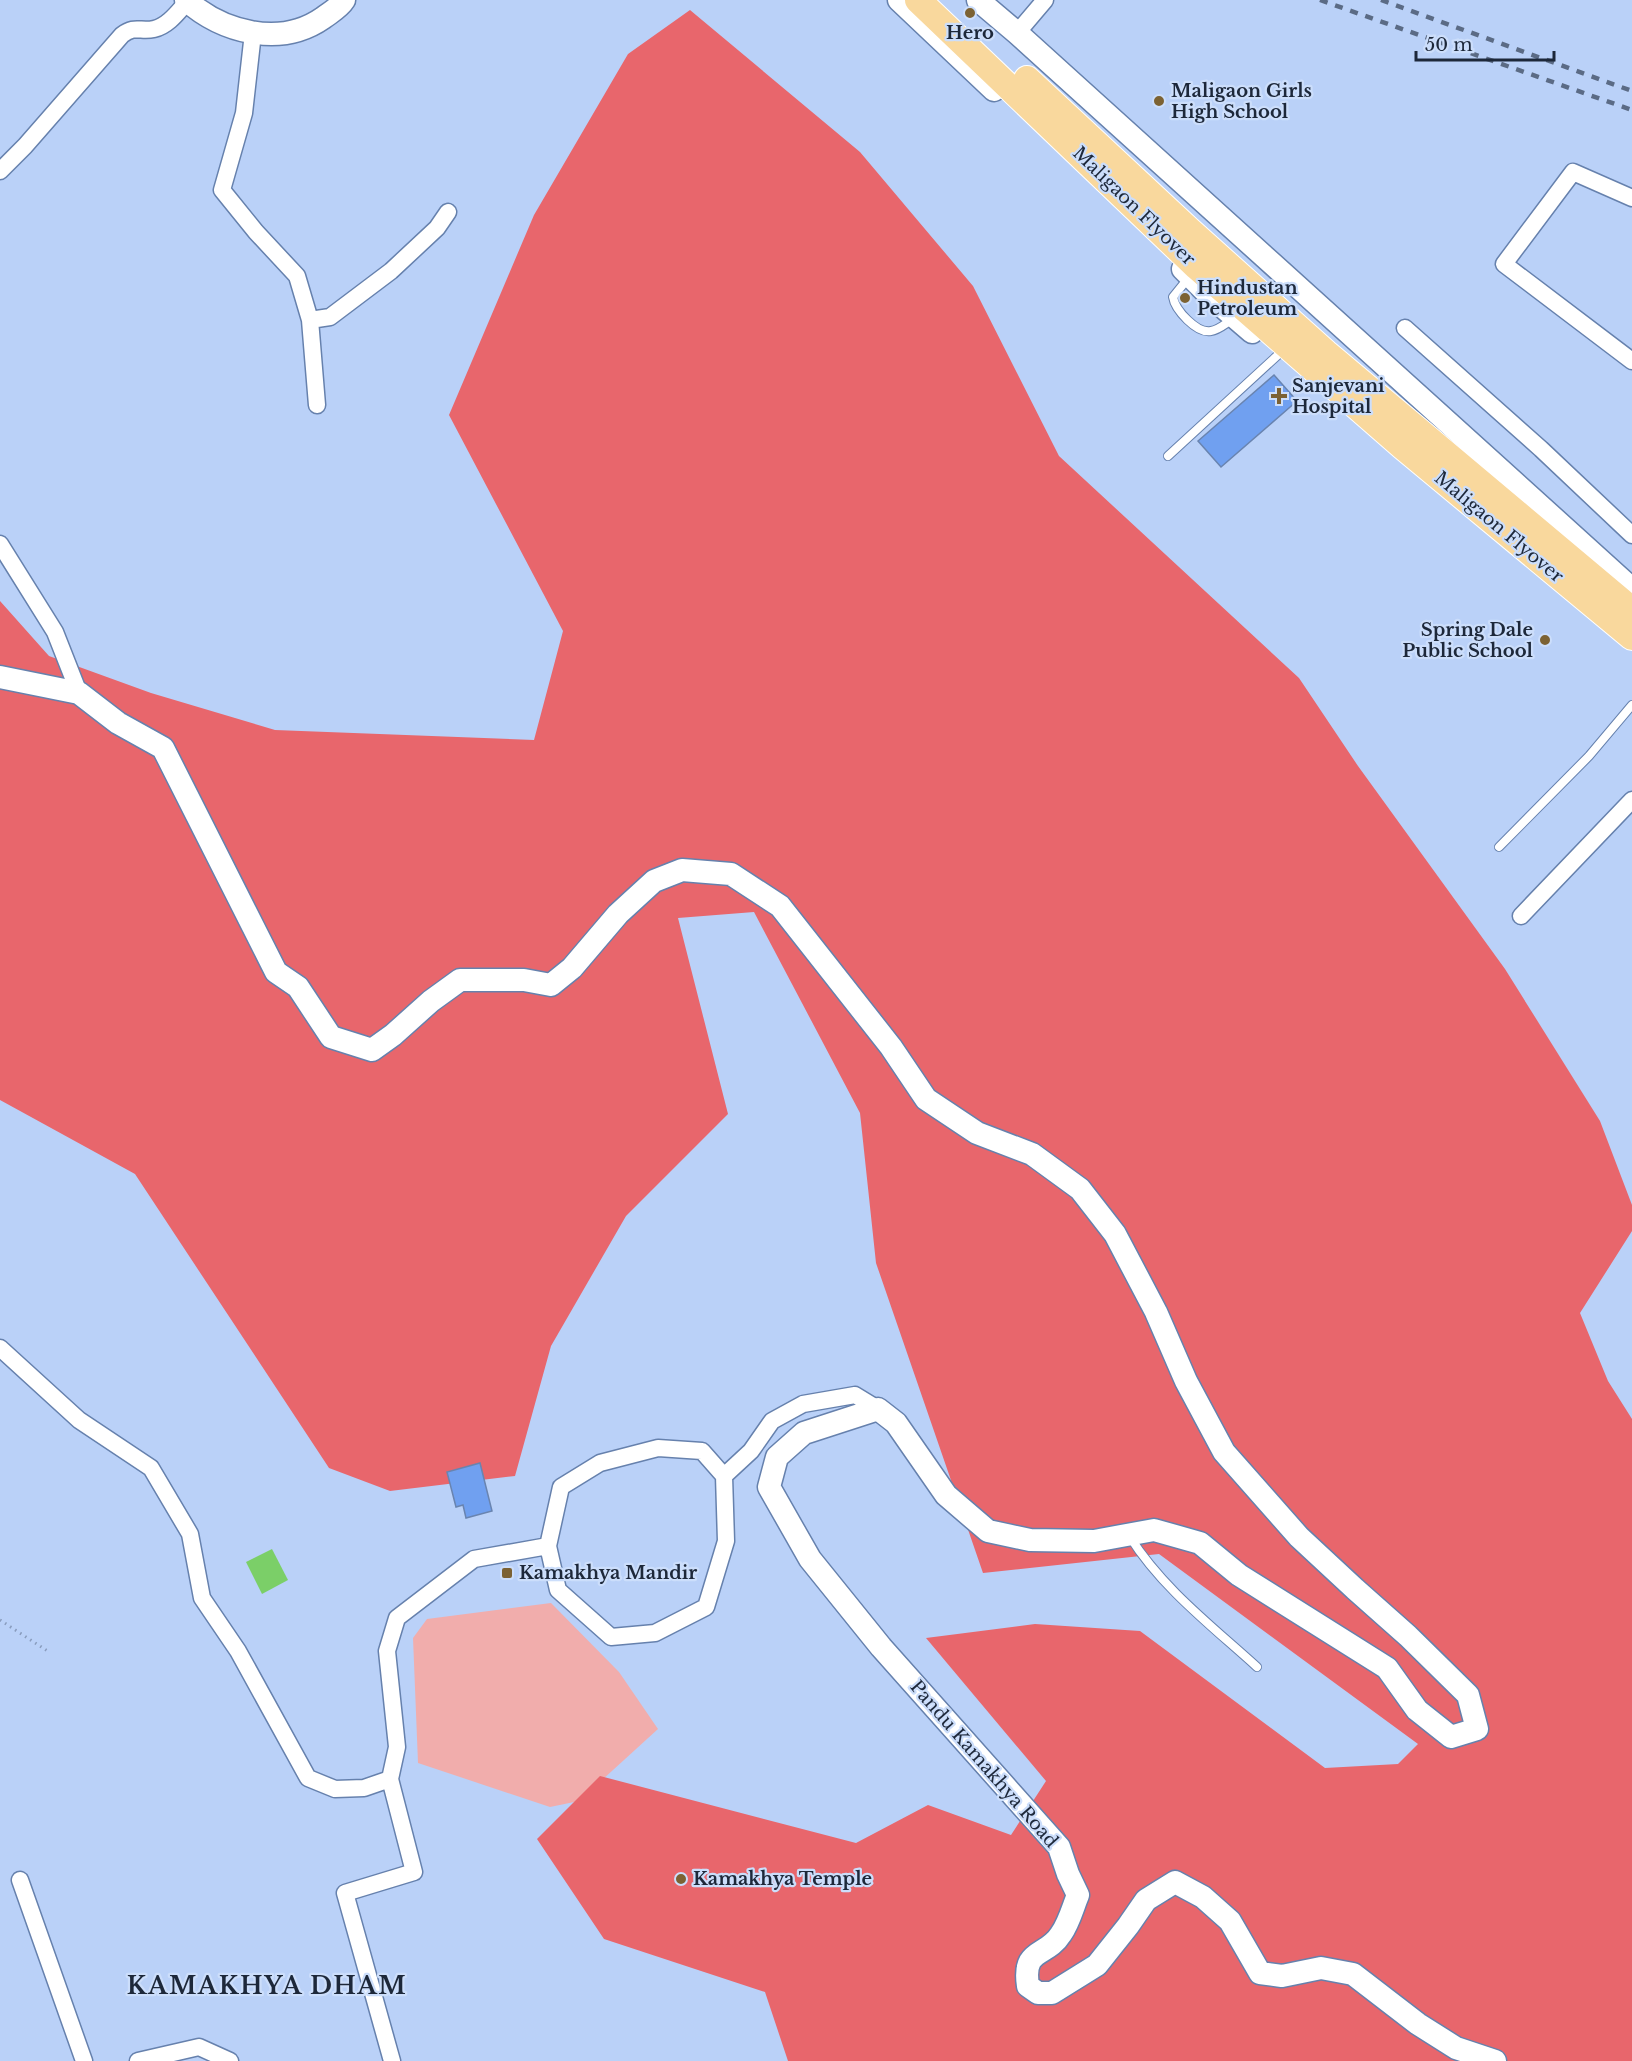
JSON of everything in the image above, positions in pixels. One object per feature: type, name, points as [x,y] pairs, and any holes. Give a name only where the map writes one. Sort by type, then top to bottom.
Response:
[{"type":"main road","name":"Maligaon Flyover","points":[[918,0],[1197,267],[1402,446],[1632,637]]},
{"type":"main road","name":"Maligaon Flyover","points":[[944,0],[1189,230],[1326,353],[1632,610]]},
{"type":"street","points":[[0,171],[25,146],[122,35],[132,29],[151,29],[161,26],[186,1],[219,23],[253,33],[283,35],[314,24],[340,6],[344,0]]},
{"type":"street","points":[[899,0],[1210,296],[1632,647]]},
{"type":"street","points":[[978,0],[1632,588]]},
{"type":"street","points":[[1017,33],[1045,0]]},
{"type":"street","points":[[253,33],[244,113],[222,190],[256,232],[297,276],[310,320],[317,405]]},
{"type":"street","points":[[1632,198],[1573,172],[1504,264],[1632,362]]},
{"type":"street","points":[[310,320],[330,317],[392,271],[436,228],[448,212]]},
{"type":"street","points":[[1405,328],[1540,449],[1632,536]]},
{"type":"street","points":[[0,544],[55,632],[79,693]]},
{"type":"street","points":[[0,677],[79,693],[118,723],[163,748],[276,972],[298,987],[331,1037],[372,1050],[460,980],[524,980],[551,985],[572,968],[618,914],[654,881],[682,870],[731,874],[780,906],[891,1047],[926,1099],[977,1133],[1032,1154],[1080,1189],[1115,1234],[1156,1312],[1186,1381],[1224,1452],[1299,1537],[1408,1636],[1468,1695],[1478,1729],[1451,1737],[1417,1710],[1387,1668],[1239,1575],[1200,1543],[1154,1530],[1094,1541],[1030,1540],[988,1531],[946,1495],[896,1423],[855,1395],[803,1404],[772,1421],[751,1451],[724,1476]]},
{"type":"street","points":[[1521,916],[1632,800]]},
{"type":"street","points":[[0,1348],[79,1420],[151,1468],[190,1534],[202,1598],[238,1651],[308,1778],[335,1789],[363,1788],[390,1779]]},
{"type":"street","name":"Pandu Kamakhya Road","points":[[878,1409],[804,1433],[777,1457],[768,1486],[810,1559],[874,1638],[1059,1847],[1078,1895],[1061,1935],[1029,1961],[1026,1973],[1028,1986],[1038,1993],[1052,1993],[1070,1984],[1097,1965],[1146,1900],[1175,1882],[1203,1897],[1230,1922],[1260,1973],[1282,1976],[1321,1968],[1353,1974],[1418,2024],[1456,2048],[1495,2061]]},
{"type":"street","points":[[658,1448],[702,1451],[724,1476],[726,1540],[706,1606],[655,1633],[611,1636],[558,1590],[548,1546],[561,1487],[600,1463],[658,1448]]},
{"type":"street","points":[[392,2061],[345,1893],[414,1872],[390,1779],[397,1747],[387,1651],[397,1618],[474,1559],[548,1546]]},
{"type":"street","points":[[20,1880],[84,2061]]},
{"type":"street","points":[[138,2061],[199,2047],[230,2061]]},
{"type":"lane","points":[[1190,276],[1173,297],[1174,304],[1198,329],[1212,331],[1236,318]]},
{"type":"lane","points":[[1168,456],[1279,354]]},
{"type":"lane","points":[[1499,847],[1589,756],[1632,705]]},
{"type":"lane","points":[[1128,1534],[1139,1551],[1176,1592],[1257,1667]]},
{"type":"path","points":[[0,1620],[49,1652]]},
{"type":"shaded area","points":[[690,10],[860,152],[973,286],[1059,456],[1299,678],[1358,766],[1505,969],[1600,1121],[1632,1205],[1632,1231],[1580,1313],[1608,1381],[1632,1419],[1632,2061],[788,2061],[765,1992],[604,1939],[537,1839],[600,1776],[856,1843],[928,1805],[1011,1835],[1046,1781],[926,1638],[1035,1624],[1140,1631],[1325,1768],[1398,1764],[1418,1744],[1159,1554],[983,1573],[876,1263],[860,1113],[754,912],[678,918],[728,1114],[626,1216],[551,1346],[515,1476],[390,1491],[329,1468],[135,1174],[0,1100],[0,601],[49,656],[151,693],[275,730],[534,740],[563,631],[449,415],[534,215],[628,54]]},
{"type":"shaded area","points":[[272,1549],[288,1580],[262,1594],[246,1562]]},
{"type":"shaded area","points":[[551,1603],[619,1672],[658,1729],[579,1801],[550,1807],[418,1763],[413,1638],[427,1619]]},
{"type":"building","points":[[1274,375],[1297,401],[1221,467],[1198,441]]},
{"type":"building","points":[[480,1463],[492,1511],[466,1518],[463,1505],[456,1507],[447,1472]]},
{"type":"railway","points":[[1320,0],[1632,110]]},
{"type":"railway","points":[[1381,0],[1632,91]]},
{"type":"place","name":"Hero","points":[[970,13]]},
{"type":"place","name":"Maligaon Girls High School","points":[[1159,101]]},
{"type":"place","name":"Hindustan Petroleum","points":[[1185,298]]},
{"type":"place","name":"Sanjevani Hospital","points":[[1279,396]]},
{"type":"place","name":"Spring Dale Public School","points":[[1545,640]]},
{"type":"place","name":"Kamakhya Mandir","points":[[507,1573]]},
{"type":"place","name":"Kamakhya Temple","points":[[681,1879]]},
{"type":"district","name":"KAMAKHYA DHAM","points":[[267,1985]]}]
